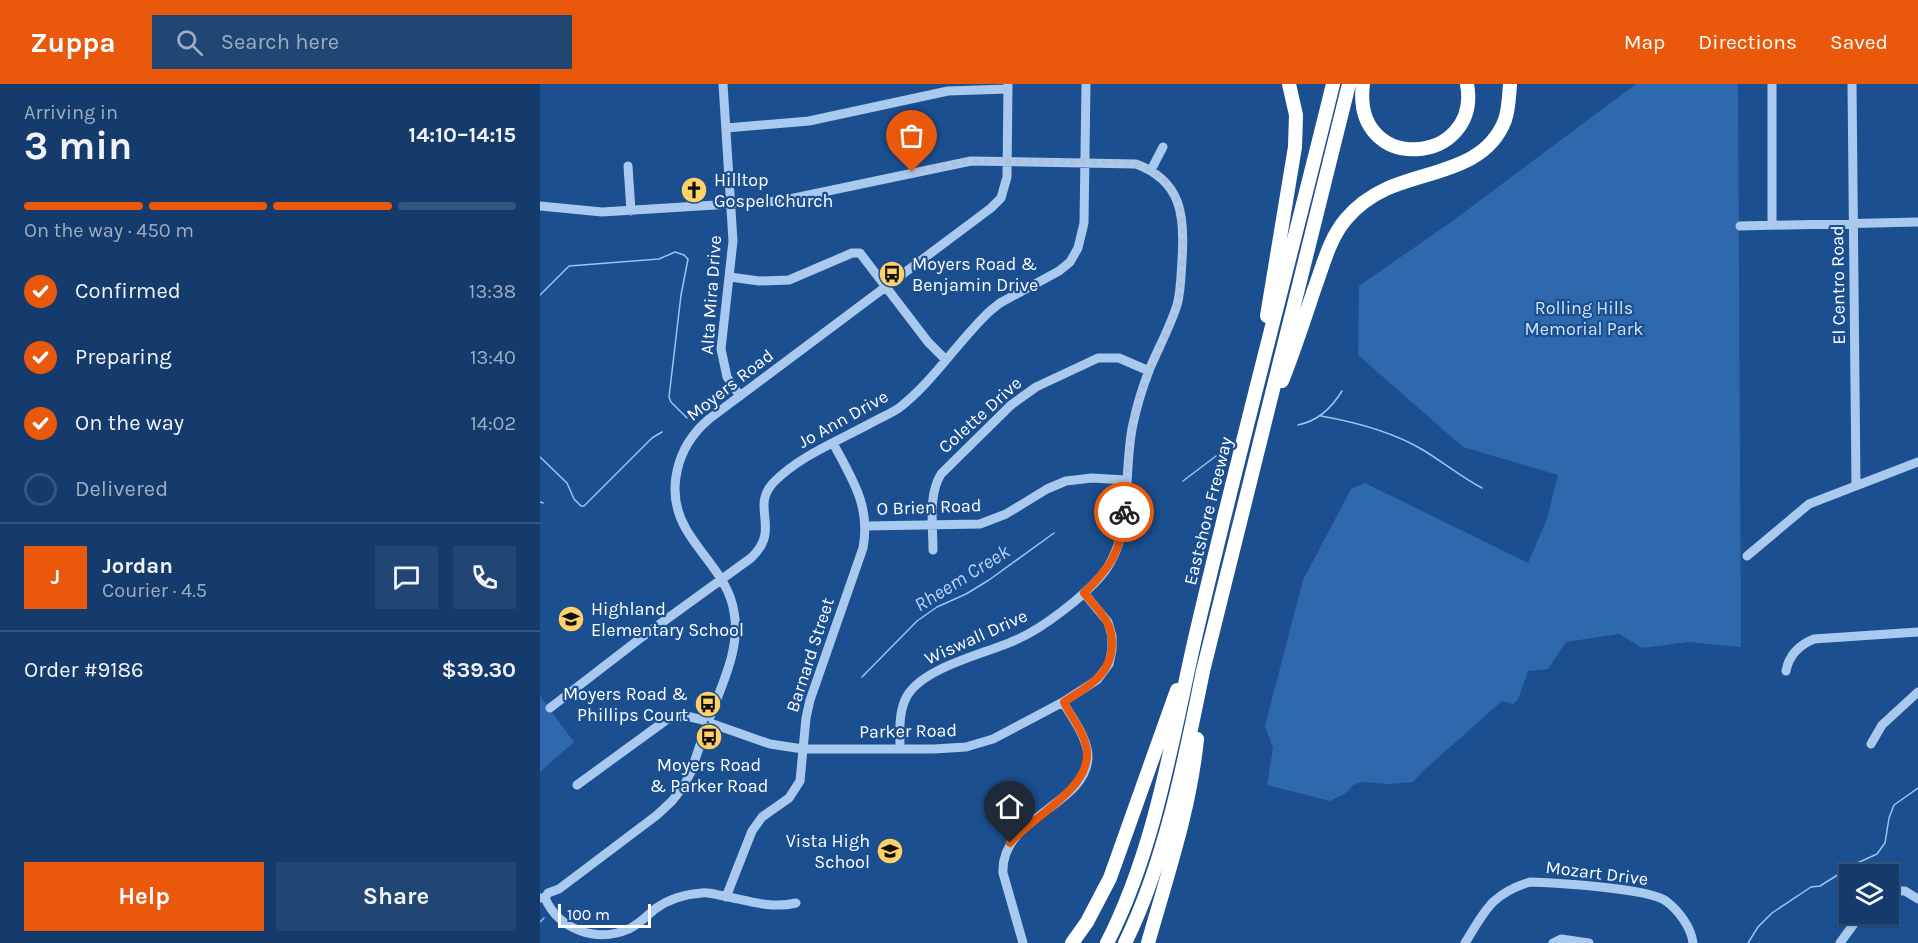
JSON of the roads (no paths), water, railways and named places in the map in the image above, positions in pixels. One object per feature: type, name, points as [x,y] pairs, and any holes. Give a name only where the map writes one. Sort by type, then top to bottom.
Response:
[{"type":"highway","points":[[1289,84],[1296,115],[1293,161]]},
{"type":"highway","points":[[1261,376],[1268,311],[1301,114],[1299,84]]},
{"type":"highway","points":[[1316,153],[1328,84]]},
{"type":"highway","name":"Eastshore Freeway","points":[[1107,943],[1134,885],[1144,853],[1333,84]]},
{"type":"highway","name":"Eastshore Freeway","points":[[1125,943],[1148,892],[1188,746],[1203,671],[1349,84]]},
{"type":"highway","points":[[1363,84],[1362,110],[1369,126],[1390,145],[1411,150],[1431,148],[1440,144],[1460,126],[1468,109],[1467,84]]},
{"type":"highway","points":[[1492,140],[1503,112],[1502,84]]},
{"type":"highway","points":[[1262,433],[1324,261],[1340,226],[1361,204],[1378,193],[1465,162],[1481,152],[1500,129],[1507,112],[1510,84]]},
{"type":"highway","points":[[1072,943],[1087,922],[1110,878],[1196,634]]},
{"type":"highway","points":[[1148,943],[1186,812],[1194,770],[1203,671]]},
{"type":"street","name":"Alta Mira Drive","points":[[723,84],[733,241],[721,349],[727,377],[740,396]]},
{"type":"street","name":"Jo Ann Drive","points":[[550,708],[761,549],[766,529],[763,506],[772,485],[807,457],[897,409],[915,394],[990,311],[1000,303],[1054,274],[1070,262],[1083,236],[1086,84]]},
{"type":"street","points":[[1772,84],[1772,225]]},
{"type":"street","name":"El Centro Road","points":[[1852,84],[1856,485]]},
{"type":"street","points":[[726,128],[808,121],[948,91],[1008,86]]},
{"type":"street","name":"Moyers Road","points":[[543,895],[568,882],[657,815],[672,801],[691,772],[732,652],[736,633],[733,603],[721,579],[683,523],[676,496],[676,479],[682,454],[692,436],[709,418],[991,208],[1001,198],[1005,190],[1007,161],[1008,86]]},
{"type":"street","points":[[540,206],[602,212],[780,201],[956,162],[1136,164],[1151,170],[1163,147]]},
{"type":"street","points":[[628,166],[631,211]]},
{"type":"street","name":"Wiswall Drive","points":[[900,749],[901,712],[906,697],[919,681],[932,673],[1020,639],[1044,624],[1084,593],[1113,561],[1123,532],[1132,425],[1149,371],[1177,304],[1183,248],[1182,215],[1178,201],[1171,188],[1151,170]]},
{"type":"street","points":[[1740,226],[1918,222]]},
{"type":"street","points":[[730,277],[759,281],[789,280],[852,253],[860,253],[928,342],[946,360]]},
{"type":"street","name":"Colette Drive","points":[[933,550],[933,493],[941,474],[1011,405],[1025,394],[1062,374],[1098,358],[1119,358],[1149,371]]},
{"type":"street","name":"Barnard Street","points":[[726,897],[752,831],[762,817],[789,798],[800,781],[810,700],[863,548],[866,526],[864,507],[833,443]]},
{"type":"street","points":[[1747,556],[1809,504],[1918,462]]},
{"type":"street","name":"O Brien Road","points":[[866,526],[980,524],[993,520],[1047,489],[1066,481],[1092,478],[1126,480]]},
{"type":"street","name":"Parker Road","points":[[577,785],[669,718],[686,716],[770,744],[803,749],[966,747],[993,739],[1064,702],[1097,680],[1109,664],[1112,636],[1108,622],[1084,593]]},
{"type":"street","points":[[1786,671],[1790,659],[1798,648],[1814,639],[1918,632]]},
{"type":"street","points":[[1871,744],[1882,724],[1918,692]]},
{"type":"street","points":[[1023,943],[1003,862],[1005,852],[1016,836],[1076,784],[1086,768],[1088,756],[1085,742],[1064,702]]},
{"type":"street","name":"Mozart Drive","points":[[1465,943],[1489,905],[1498,896],[1514,887],[1530,882],[1647,893],[1665,901],[1684,919],[1693,943]]},
{"type":"street","points":[[1899,891],[1905,891],[1918,899]]},
{"type":"street","points":[[543,895],[556,918],[578,931],[605,935],[629,928],[674,898],[690,894],[706,892],[781,907],[796,903]]},
{"type":"street","points":[[1840,943],[1854,924]]},
{"type":"street","points":[[1553,943],[1561,939],[1589,943]]},
{"type":"waterway","points":[[540,295],[569,266],[659,259],[675,252],[684,255],[688,259],[681,295],[669,397],[687,418]]},
{"type":"waterway","name":"Rheem Creek","points":[[1298,425],[1312,421],[1323,413],[1342,391]]},
{"type":"waterway","name":"Rheem Creek","points":[[1321,416],[1360,425],[1399,438],[1423,450],[1482,488]]},
{"type":"waterway","points":[[540,457],[567,483],[574,499],[584,506],[652,438],[662,432]]},
{"type":"waterway","name":"Rheem Creek","points":[[1183,481],[1216,456]]},
{"type":"waterway","name":"Rheem Creek","points":[[862,677],[917,621],[937,607],[966,594],[989,580],[1054,533]]},
{"type":"waterway","points":[[1748,943],[1758,927],[1772,913],[1811,887],[1820,886],[1855,864],[1877,854],[1885,843],[1889,818],[1894,805],[1918,788]]},
{"type":"waterway","name":"Rheem Creek","points":[[540,922],[544,918]]},
{"type":"place","name":"Hilltop Gospel Church","points":[[694,190]]},
{"type":"place","name":"Moyers Road & Benjamin Drive","points":[[892,274]]},
{"type":"place","name":"Highland Elementary School","points":[[571,619]]},
{"type":"place","name":"Moyers Road & Phillips Court","points":[[708,704]]},
{"type":"place","name":"Moyers Road & Parker Road","points":[[709,737]]},
{"type":"place","name":"Vista High School","points":[[890,851]]},
{"type":"park label","name":"Rolling Hills Memorial Park","points":[[1584,318]]}]
